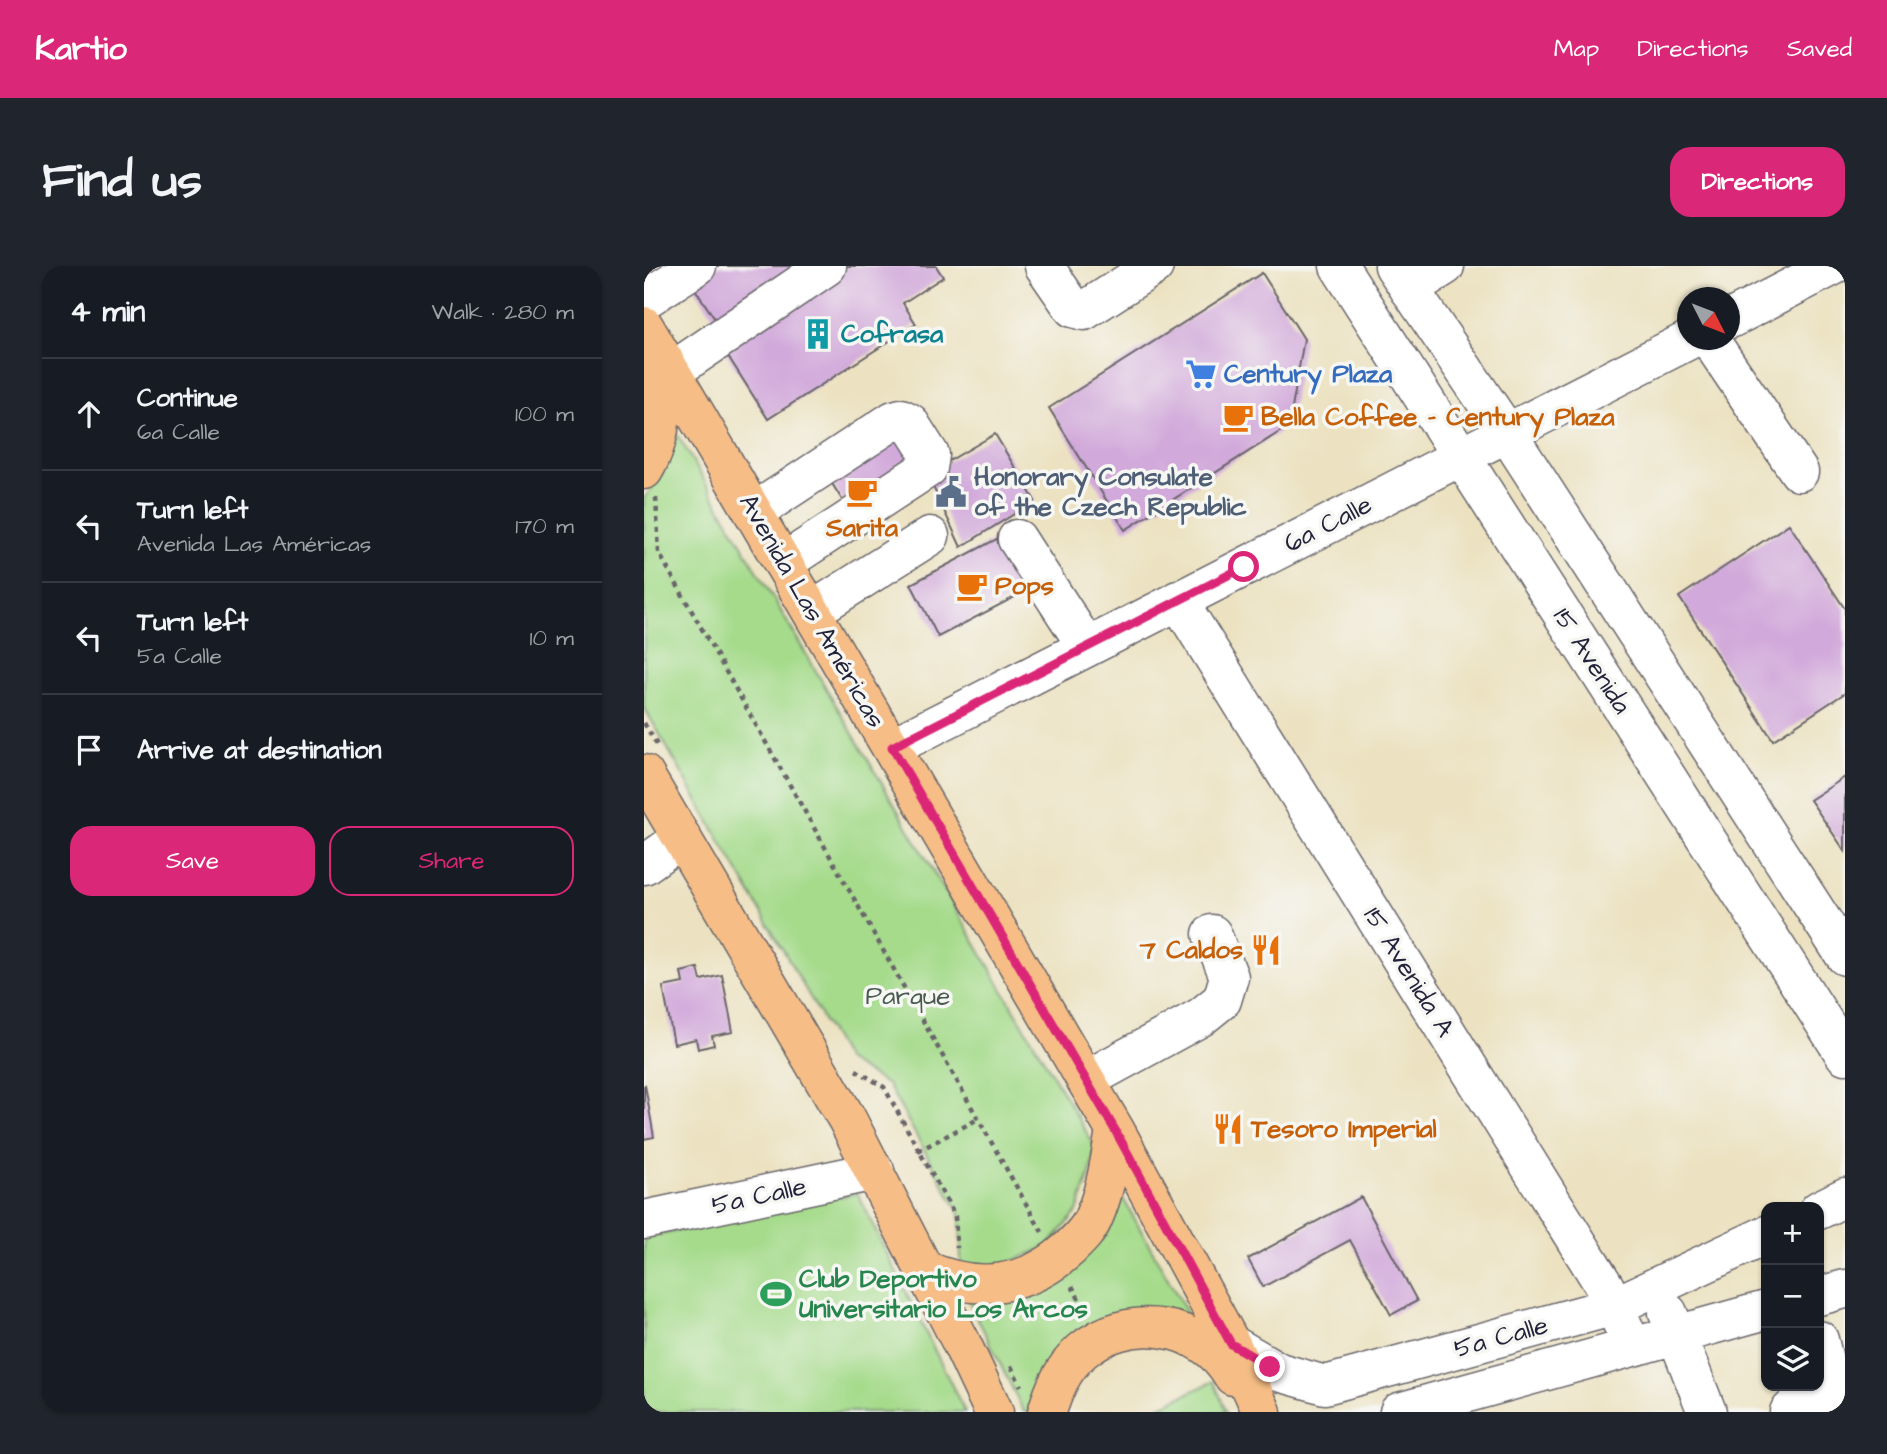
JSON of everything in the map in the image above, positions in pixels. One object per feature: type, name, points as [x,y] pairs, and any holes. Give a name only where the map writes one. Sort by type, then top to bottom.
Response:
[{"type":"main road","name":"Avenida Las Américas","points":[[644,327],[1115,1130],[1225,1334],[1262,1412]]},
{"type":"main road","points":[[644,327],[659,378],[662,403],[660,429],[649,462]]},
{"type":"main road","points":[[644,774],[847,1119],[994,1412]]},
{"type":"main road","points":[[925,1270],[958,1282],[1006,1282],[1040,1272],[1057,1260],[1082,1237],[1093,1220],[1107,1180],[1115,1130]]},
{"type":"main road","points":[[1048,1412],[1054,1389],[1065,1369],[1082,1351],[1101,1338],[1124,1330],[1147,1327],[1171,1330],[1193,1338],[1213,1351],[1229,1368],[1253,1412]]},
{"type":"main road","points":[[1225,1334],[1253,1412]]},
{"type":"street","points":[[644,300],[697,266]]},
{"type":"street","points":[[671,372],[827,266]]},
{"type":"street","points":[[1044,266],[1073,308],[1084,311],[1154,266]]},
{"type":"street","name":"15 Avenida","points":[[1339,266],[1845,1055]]},
{"type":"street","points":[[1401,277],[1445,266]]},
{"type":"street","points":[[1740,314],[1833,266]]},
{"type":"street","name":"15 Avenida","points":[[1401,277],[1507,433],[1845,956]]},
{"type":"street","name":"6a Calle","points":[[892,747],[1677,346]]},
{"type":"street","points":[[1717,350],[1800,472]]},
{"type":"street","points":[[754,512],[894,420],[901,418],[909,422],[930,454],[928,468],[783,563]]},
{"type":"street","points":[[812,611],[930,536]]},
{"type":"street","points":[[1017,539],[1087,647]]},
{"type":"street","name":"15 Avenida A","points":[[1178,600],[1615,1306],[1633,1347]]},
{"type":"street","points":[[644,865],[682,838]]},
{"type":"street","points":[[1086,1080],[1201,1017],[1222,999],[1229,977],[1212,934]]},
{"type":"street","name":"5a Calle","points":[[644,1220],[875,1171]]},
{"type":"street","points":[[1824,1208],[1845,1197]]},
{"type":"street","name":"5a Calle","points":[[1225,1334],[1316,1399],[1615,1306],[1761,1237]]},
{"type":"street","points":[[1657,1287],[1707,1412]]},
{"type":"street","points":[[1824,1295],[1845,1289]]},
{"type":"street","name":"5a Calle","points":[[1399,1412],[1761,1311]]},
{"type":"street","points":[[1789,1412],[1796,1405],[1838,1388],[1824,1353]]},
{"type":"path","points":[[649,462],[659,553],[1101,1338]]},
{"type":"path","points":[[917,1151],[978,1119]]},
{"type":"green space","name":"Parque","points":[[677,434],[1095,1147],[1090,1174],[1077,1212],[1047,1247],[1003,1265],[961,1265],[960,1214],[888,1085],[846,1060],[644,707],[644,498],[665,468]]},
{"type":"green space","name":"Club Deportivo Universitario Los Arcos","points":[[857,1193],[965,1412],[644,1412],[644,1238]]},
{"type":"green space","points":[[1120,1193],[1190,1318],[1147,1309],[1030,1412],[1024,1412],[969,1301]]},
{"type":"green space","points":[[1214,1381],[1226,1412],[1148,1412]]},
{"type":"building","points":[[718,266],[802,266],[717,322],[691,283]]},
{"type":"building","name":"Cofrasa","points":[[843,266],[936,266],[943,277],[903,303],[916,324],[768,419],[721,345]]},
{"type":"building","name":"Century Plaza","points":[[1262,273],[1304,339],[1289,426],[1125,530],[1049,408]]},
{"type":"building","name":"Sarita","points":[[895,429],[924,468],[851,514],[823,469]]},
{"type":"building","points":[[995,434],[1035,501],[961,547],[927,474]]},
{"type":"building","points":[[1789,524],[1845,609],[1845,693],[1773,740],[1679,597]]},
{"type":"building","name":"Pops","points":[[1006,534],[1034,587],[938,637],[911,584]]},
{"type":"building","points":[[1845,777],[1845,851],[1810,800]]},
{"type":"building","points":[[698,968],[701,980],[722,975],[733,1032],[712,1036],[714,1045],[698,1049],[696,1039],[674,1044],[663,987],[683,983],[681,972]]},
{"type":"building","points":[[644,1086],[654,1137],[644,1139]]},
{"type":"building","points":[[1361,1197],[1417,1301],[1391,1315],[1350,1240],[1263,1287],[1248,1259]]},
{"type":"place","name":"Cofrasa","points":[[818,334]]},
{"type":"place","name":"Century Plaza","points":[[1201,374]]},
{"type":"place","name":"Bella Coffee - Century Plaza","points":[[1238,417]]},
{"type":"place","name":"Sarita","points":[[862,492]]},
{"type":"place","name":"Honorary Consulate of the Czech Republic","points":[[951,492]]},
{"type":"place","name":"Pops","points":[[972,586]]},
{"type":"place","name":"7 Caldos","points":[[1266,950]]},
{"type":"place","name":"Tesoro Imperial","points":[[1228,1129]]},
{"type":"place","name":"Club Deportivo Universitario Los Arcos","points":[[776,1294]]},
{"type":"route","points":[[1244,567],[892,747],[1115,1130],[1231,1344],[1270,1367]]}]
